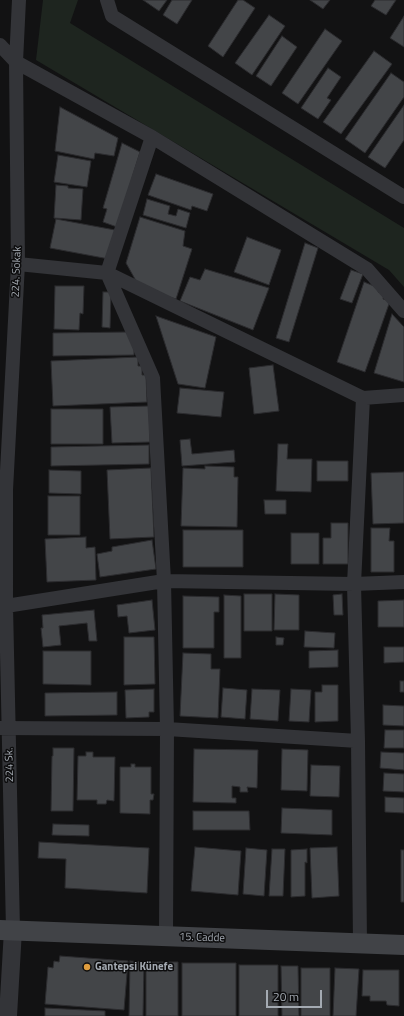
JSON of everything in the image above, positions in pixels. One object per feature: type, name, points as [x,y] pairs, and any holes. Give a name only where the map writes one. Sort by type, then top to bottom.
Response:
[{"type":"main road","name":"15. Cadde","points":[[7,930],[404,945]]},
{"type":"street","name":"224. Sokak","points":[[6,490],[18,264],[16,62],[19,0]]},
{"type":"street","points":[[107,0],[112,16],[404,197]]},
{"type":"street","points":[[0,45],[16,62],[152,137],[367,269],[404,311]]},
{"type":"street","points":[[152,137],[107,273],[153,378],[164,581],[167,729],[166,936]]},
{"type":"street","points":[[18,264],[107,273],[363,398],[404,396]]},
{"type":"street","points":[[360,944],[358,741],[354,584],[363,398]]},
{"type":"street","points":[[0,436],[6,490]]},
{"type":"street","name":"224 Sk.","points":[[6,490],[5,729],[8,1016]]},
{"type":"street","points":[[6,606],[164,581],[354,584],[404,582]]},
{"type":"street","points":[[5,729],[167,729],[358,741]]},
{"type":"shaded area","points":[[43,0],[78,0],[70,23],[404,228],[404,287],[389,270],[36,60]]},
{"type":"building","points":[[143,0],[167,0],[159,11]]},
{"type":"building","points":[[172,0],[192,0],[177,24],[163,15]]},
{"type":"building","points":[[238,0],[243,0],[255,8],[223,57],[208,46]]},
{"type":"building","points":[[310,0],[330,0],[323,9]]},
{"type":"building","points":[[375,0],[396,0],[386,15],[371,6]]},
{"type":"building","points":[[269,15],[285,26],[252,75],[235,63]]},
{"type":"building","points":[[404,16],[404,47],[390,38]]},
{"type":"building","points":[[325,29],[342,41],[298,104],[282,93]]},
{"type":"building","points":[[282,36],[297,47],[271,86],[256,76]]},
{"type":"building","points":[[374,51],[392,64],[341,134],[323,122]]},
{"type":"building","points":[[328,68],[341,77],[327,98],[331,100],[318,119],[301,108]]},
{"type":"building","points":[[391,73],[404,82],[404,97],[365,153],[345,139]]},
{"type":"building","points":[[404,105],[404,140],[385,168],[368,157]]},
{"type":"building","points":[[60,107],[118,138],[114,156],[95,153],[94,159],[55,151]]},
{"type":"building","points":[[122,143],[140,152],[117,227],[103,222],[107,209],[103,208]]},
{"type":"building","points":[[58,155],[91,161],[87,187],[54,182]]},
{"type":"building","points":[[156,174],[213,194],[207,211],[192,206],[191,210],[148,195]]},
{"type":"building","points":[[56,185],[68,186],[68,188],[83,189],[81,220],[54,218]]},
{"type":"building","points":[[147,199],[170,206],[168,214],[176,216],[178,209],[190,213],[186,228],[143,215]]},
{"type":"building","points":[[140,217],[185,231],[183,246],[192,249],[176,299],[140,288],[126,263]]},
{"type":"building","points":[[56,219],[115,230],[109,259],[50,248]]},
{"type":"building","points":[[247,237],[281,250],[269,285],[234,272]]},
{"type":"building","points":[[305,243],[318,248],[289,342],[276,338]]},
{"type":"building","points":[[205,269],[269,288],[253,330],[180,301],[190,277],[200,280]]},
{"type":"building","points":[[351,270],[363,274],[352,303],[340,299]]},
{"type":"building","points":[[364,282],[379,288],[378,292],[384,294],[383,299],[390,301],[365,372],[337,362]]},
{"type":"building","points":[[55,286],[84,286],[83,314],[80,313],[79,330],[54,329]]},
{"type":"building","points":[[103,292],[111,292],[110,328],[102,327]]},
{"type":"building","points":[[392,314],[404,327],[404,382],[374,373]]},
{"type":"building","points":[[156,316],[216,337],[205,388],[178,384]]},
{"type":"building","points":[[129,332],[134,338],[134,355],[53,356],[53,333]]},
{"type":"building","points":[[138,357],[138,366],[142,366],[142,375],[146,375],[147,402],[53,406],[51,361]]},
{"type":"building","points":[[273,365],[279,411],[254,414],[249,368]]},
{"type":"building","points":[[180,388],[224,392],[221,417],[177,413]]},
{"type":"building","points":[[149,406],[150,442],[112,443],[110,407]]},
{"type":"building","points":[[51,409],[103,409],[103,444],[51,444]]},
{"type":"building","points":[[190,439],[192,454],[234,450],[235,462],[182,466],[180,440]]},
{"type":"building","points":[[278,444],[288,444],[287,459],[312,459],[311,492],[276,491]]},
{"type":"building","points":[[149,445],[149,464],[51,466],[51,447]]},
{"type":"building","points":[[317,461],[348,461],[348,481],[317,481]]},
{"type":"building","points":[[205,466],[234,467],[234,477],[238,477],[237,527],[181,526],[183,468],[205,469]]},
{"type":"building","points":[[151,468],[154,537],[110,539],[107,470]]},
{"type":"building","points":[[49,470],[81,471],[81,494],[49,493]]},
{"type":"building","points":[[404,472],[404,523],[373,524],[371,473]]},
{"type":"building","points":[[48,496],[80,496],[80,535],[48,535]]},
{"type":"building","points":[[264,500],[286,500],[286,514],[265,514]]},
{"type":"building","points":[[331,523],[348,523],[348,564],[323,564],[323,538],[331,538]]},
{"type":"building","points":[[371,528],[390,528],[389,541],[394,541],[394,572],[371,572]]},
{"type":"building","points":[[183,530],[243,530],[243,567],[183,567]]},
{"type":"building","points":[[291,533],[319,533],[319,564],[291,564]]},
{"type":"building","points":[[86,537],[86,548],[95,547],[96,580],[47,582],[45,539]]},
{"type":"building","points":[[152,540],[156,569],[100,577],[97,554],[112,551],[112,547]]},
{"type":"building","points":[[244,594],[272,594],[272,631],[244,631]]},
{"type":"building","points":[[275,594],[299,595],[299,630],[274,630]]},
{"type":"building","points":[[342,594],[343,615],[334,615],[333,595]]},
{"type":"building","points":[[224,595],[241,596],[241,658],[224,658]]},
{"type":"building","points":[[183,596],[219,597],[219,612],[214,612],[214,648],[183,648]]},
{"type":"building","points":[[152,600],[155,630],[129,633],[127,616],[118,617],[117,605]]},
{"type":"building","points":[[404,600],[404,627],[378,627],[378,601]]},
{"type":"building","points":[[94,610],[97,641],[89,641],[87,623],[59,626],[61,645],[43,647],[41,628],[43,628],[42,615]]},
{"type":"building","points":[[305,631],[335,633],[334,648],[304,647]]},
{"type":"building","points":[[124,637],[154,637],[155,684],[124,685]]},
{"type":"building","points":[[276,637],[284,638],[283,645],[276,645]]},
{"type":"building","points":[[384,647],[404,647],[404,662],[384,663]]},
{"type":"building","points":[[338,650],[338,667],[309,668],[309,651]]},
{"type":"building","points":[[43,651],[91,651],[91,685],[43,684]]},
{"type":"building","points":[[183,653],[211,654],[211,669],[220,669],[218,718],[180,716]]},
{"type":"building","points":[[400,681],[404,681],[404,692],[400,692]]},
{"type":"building","points":[[322,685],[338,685],[338,721],[315,722],[315,692],[322,692]]},
{"type":"building","points":[[223,688],[247,690],[245,719],[221,717]]},
{"type":"building","points":[[154,689],[154,712],[149,712],[149,717],[126,718],[125,690]]},
{"type":"building","points":[[252,689],[280,690],[278,721],[250,719]]},
{"type":"building","points":[[291,689],[311,690],[309,722],[289,721]]},
{"type":"building","points":[[117,692],[117,715],[45,716],[45,693]]},
{"type":"building","points":[[383,705],[404,706],[404,726],[383,725]]},
{"type":"building","points":[[385,730],[404,730],[404,748],[384,748]]},
{"type":"building","points":[[53,748],[74,748],[73,811],[51,811]]},
{"type":"building","points":[[194,749],[258,750],[257,788],[247,787],[248,792],[240,792],[240,787],[232,786],[232,798],[236,798],[236,803],[193,802]]},
{"type":"building","points":[[282,749],[308,750],[307,791],[281,790]]},
{"type":"building","points":[[86,752],[93,752],[93,757],[115,757],[114,801],[107,800],[106,804],[97,804],[97,800],[77,800],[78,756],[86,756]]},
{"type":"building","points":[[381,752],[404,753],[404,770],[380,768]]},
{"type":"building","points":[[131,764],[135,764],[135,767],[151,767],[151,794],[154,794],[153,800],[150,800],[150,814],[120,813],[120,767],[131,767]]},
{"type":"building","points":[[311,765],[340,766],[339,797],[310,796]]},
{"type":"building","points":[[384,773],[404,774],[404,792],[383,791]]},
{"type":"building","points":[[385,797],[404,798],[404,813],[385,812]]},
{"type":"building","points":[[282,808],[332,810],[332,835],[281,833]]},
{"type":"building","points":[[193,811],[249,811],[250,830],[193,830]]},
{"type":"building","points":[[53,824],[89,825],[89,836],[52,835]]},
{"type":"building","points":[[39,842],[149,848],[147,893],[65,888],[66,859],[38,858]]},
{"type":"building","points":[[195,847],[241,851],[238,895],[191,891]]},
{"type":"building","points":[[337,847],[339,896],[312,898],[310,848]]},
{"type":"building","points":[[246,848],[267,850],[264,896],[243,894]]},
{"type":"building","points":[[272,849],[285,849],[283,896],[269,896]]},
{"type":"building","points":[[307,849],[307,863],[305,862],[305,896],[291,897],[291,850]]},
{"type":"building","points":[[401,850],[404,850],[404,902],[401,902]]},
{"type":"building","points":[[60,956],[128,961],[124,1010],[45,1004],[48,967],[53,968],[54,961],[59,962]]},
{"type":"building","points":[[130,961],[144,962],[143,1016],[129,1016]]},
{"type":"building","points":[[146,962],[178,962],[178,1016],[146,1016]]},
{"type":"building","points":[[182,963],[236,963],[236,1016],[182,1016]]},
{"type":"building","points":[[239,965],[278,965],[278,1016],[239,1016]]},
{"type":"building","points":[[281,966],[298,966],[299,1016],[282,1016]]},
{"type":"building","points":[[301,968],[330,968],[330,1016],[301,1016]]},
{"type":"building","points":[[335,968],[359,969],[356,1016],[333,1016]]},
{"type":"building","points":[[363,970],[399,970],[399,1006],[387,1005],[386,1001],[370,1001],[370,996],[362,996]]},
{"type":"building","points":[[45,1008],[105,1011],[105,1016],[45,1016]]},
{"type":"place","name":"Gantepsi Künefe","points":[[87,967]]}]
